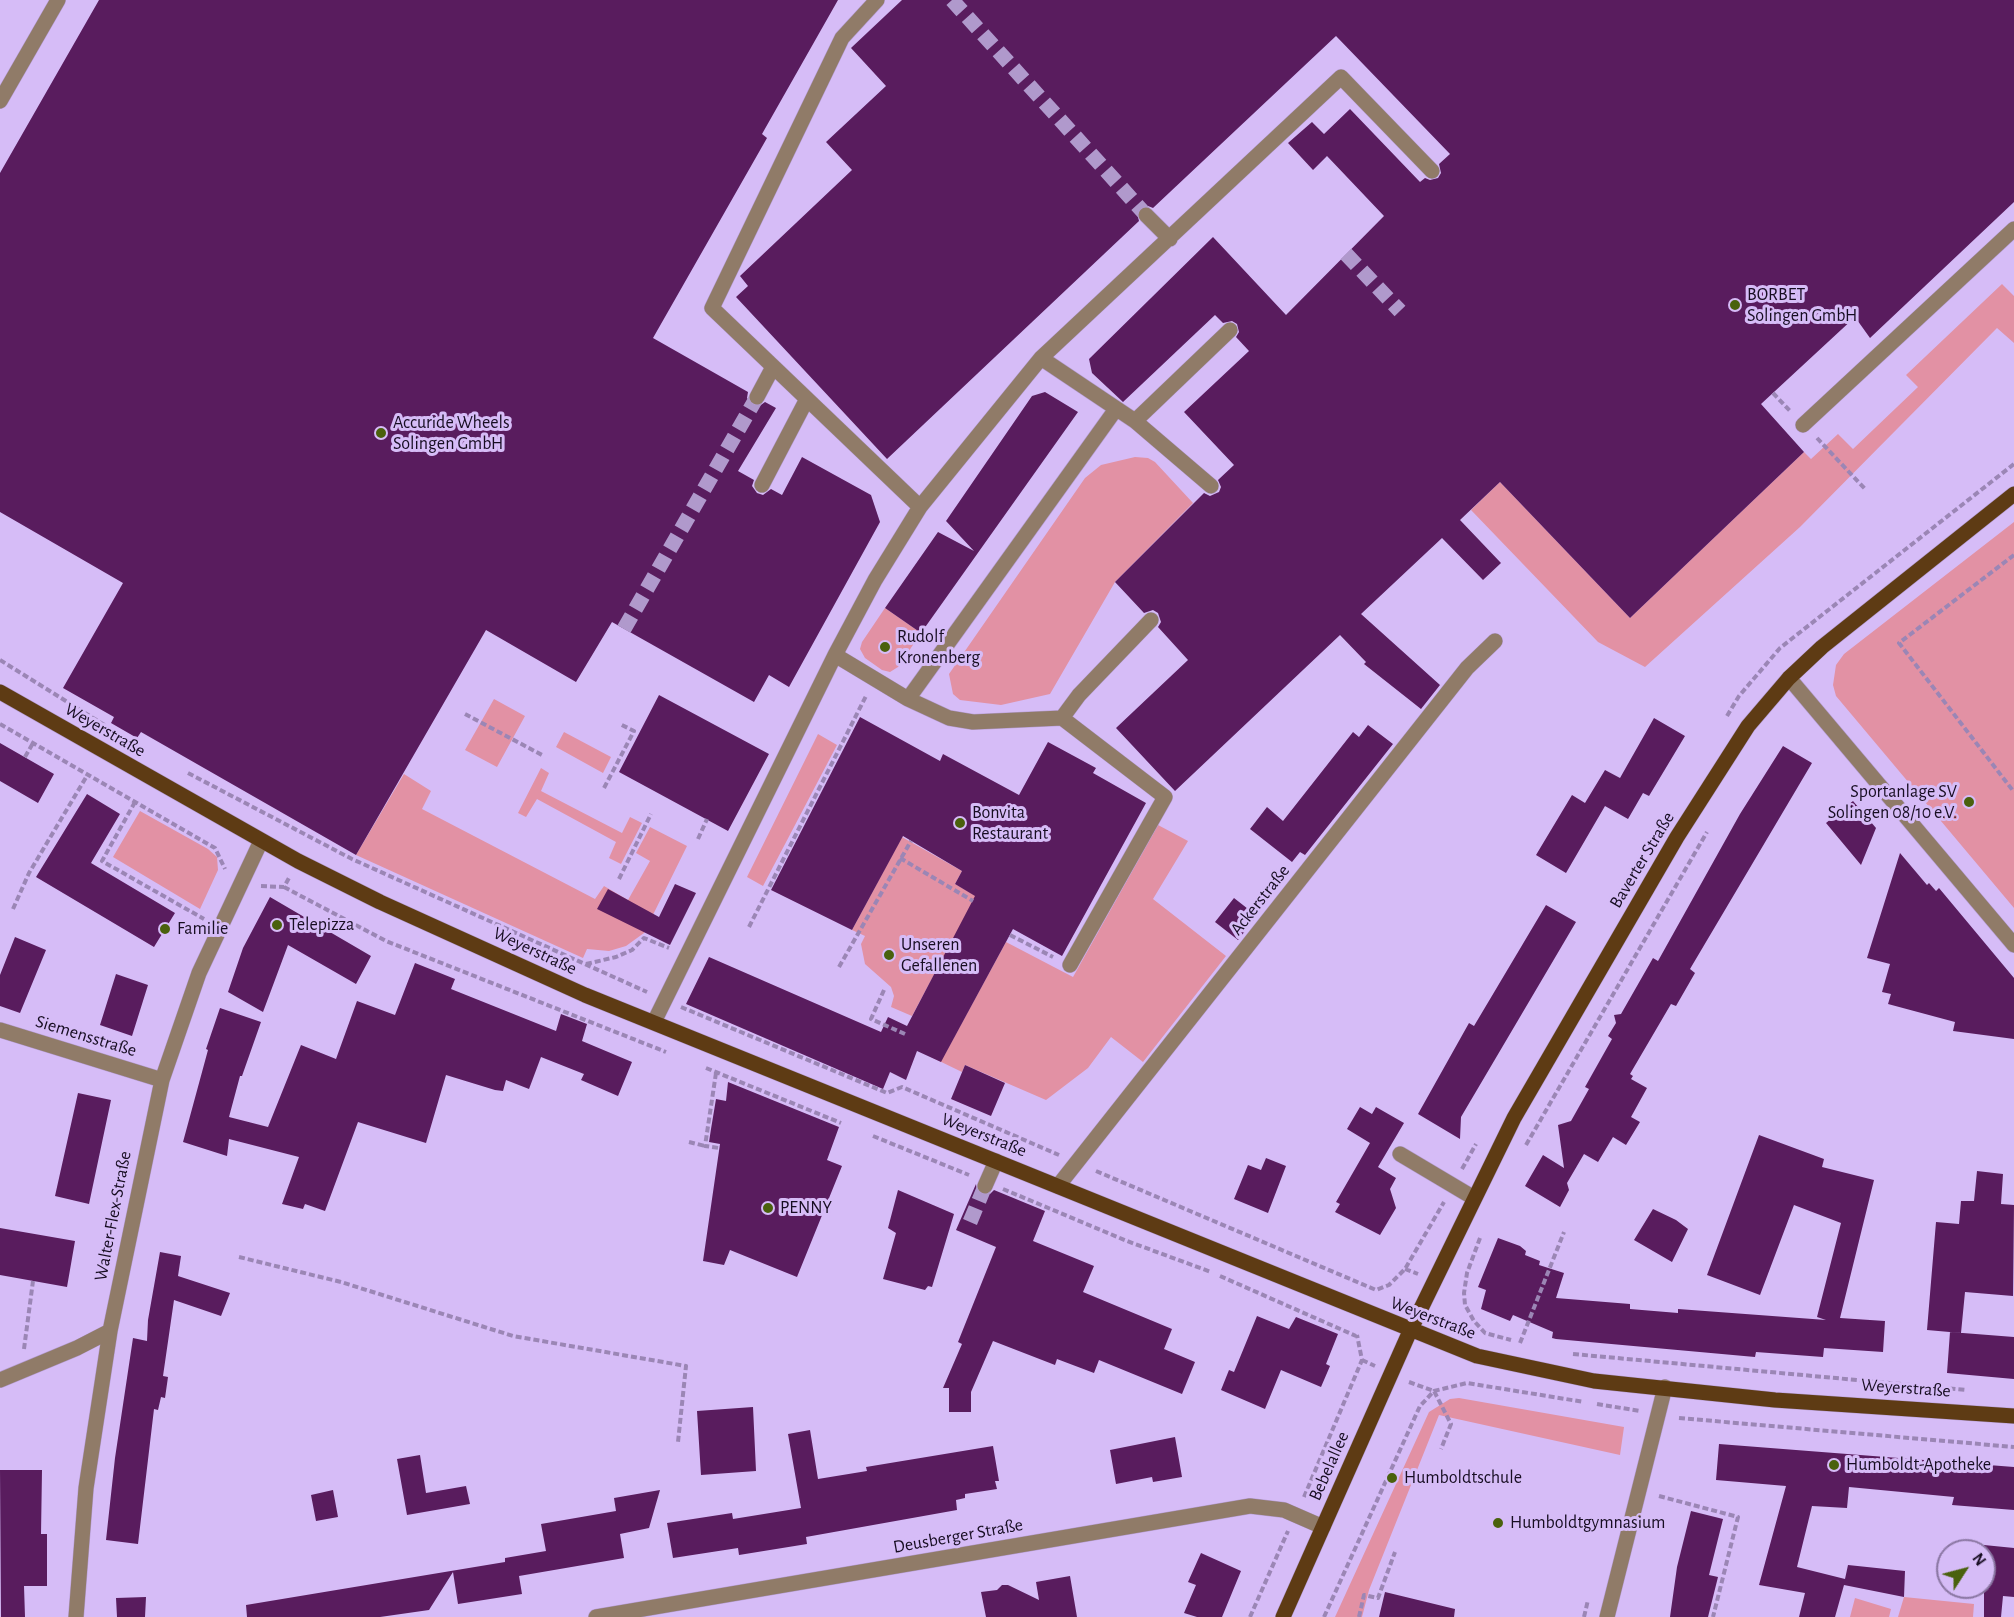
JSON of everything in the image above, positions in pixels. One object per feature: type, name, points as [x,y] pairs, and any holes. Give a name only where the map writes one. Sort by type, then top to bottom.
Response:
[{"type":"main road","name":"Baverter Straße","points":[[1410,1330],[1514,1118],[1677,837],[1748,726],[1789,678],[1852,621],[2014,494]]},
{"type":"main road","name":"Weyerstraße","points":[[0,692],[261,841],[380,902],[585,995],[1225,1252],[1477,1356],[1546,1372],[1594,1380],[1665,1386],[1761,1399],[2014,1416]]},
{"type":"main road","name":"Bebelallee","points":[[1283,1617],[1410,1330]]},
{"type":"street","points":[[0,101],[58,0]]},
{"type":"street","points":[[877,0],[842,38],[712,308],[920,507]]},
{"type":"street","points":[[654,1022],[835,655],[875,580],[920,507],[1041,358],[1341,77],[1432,171]]},
{"type":"street","points":[[1146,215],[1170,239]]},
{"type":"street","points":[[1803,424],[2014,229]]},
{"type":"street","points":[[1135,421],[1230,330]]},
{"type":"street","points":[[1041,358],[1135,421],[1211,486]]},
{"type":"street","points":[[757,398],[774,367]]},
{"type":"street","points":[[762,485],[807,399]]},
{"type":"street","points":[[908,699],[1116,409]]},
{"type":"street","points":[[1062,718],[1078,695],[1151,620]]},
{"type":"street","name":"Ackerstraße","points":[[1058,1186],[1467,668],[1495,641]]},
{"type":"street","points":[[835,655],[908,699],[949,718],[973,722],[1062,718],[1165,797],[1070,965]]},
{"type":"street","points":[[1789,678],[2014,945]]},
{"type":"street","name":"Walter-Flex-Straße","points":[[76,1617],[86,1488],[110,1331],[162,1080],[199,973],[261,841]]},
{"type":"street","name":"Siemensstraße","points":[[0,1030],[162,1080]]},
{"type":"street","points":[[1400,1154],[1474,1198]]},
{"type":"street","points":[[986,1184],[996,1161]]},
{"type":"street","points":[[0,1380],[77,1348],[110,1331]]},
{"type":"street","points":[[1607,1617],[1665,1386]]},
{"type":"street","name":"Deusberger Straße","points":[[596,1617],[1250,1506],[1268,1506],[1296,1513],[1323,1527]]},
{"type":"path","points":[[1773,393],[1866,490]]},
{"type":"path","points":[[2014,555],[1899,643],[2014,792]]},
{"type":"path","points":[[0,660],[110,729]]},
{"type":"path","points":[[465,714],[542,755]]},
{"type":"path","points":[[749,927],[856,718]]},
{"type":"path","points":[[0,724],[215,848],[225,869]]},
{"type":"path","points":[[604,788],[634,731],[620,724]]},
{"type":"path","points":[[25,758],[33,743]]},
{"type":"path","points":[[186,771],[352,859],[665,1000],[887,1093],[902,1087],[1077,1163]]},
{"type":"path","points":[[13,909],[29,873],[88,774]]},
{"type":"path","points":[[135,802],[102,861],[220,928]]},
{"type":"path","points":[[619,879],[651,814]]},
{"type":"path","points":[[698,839],[707,819]]},
{"type":"path","points":[[1524,1149],[1712,823]]},
{"type":"path","points":[[839,967],[911,841]]},
{"type":"path","points":[[900,858],[973,901]]},
{"type":"path","points":[[284,887],[386,942],[675,1056]]},
{"type":"path","points":[[1010,936],[1070,965]]},
{"type":"path","points":[[585,964],[624,953],[644,938],[671,950],[676,940]]},
{"type":"path","points":[[884,990],[871,1019],[905,1034]]},
{"type":"path","points":[[704,1067],[848,1126]]},
{"type":"path","points":[[705,1146],[716,1073]]},
{"type":"path","points":[[870,1135],[1127,1241],[1216,1274],[1356,1336],[1362,1360],[1315,1475],[1250,1617]]},
{"type":"path","points":[[689,1142],[719,1148]]},
{"type":"path","points":[[1119,1180],[1376,1290],[1389,1286],[1405,1269]]},
{"type":"path","points":[[1484,1230],[1467,1273],[1465,1305],[1474,1321],[1485,1333],[1529,1346]]},
{"type":"path","points":[[1520,1343],[1564,1232]]},
{"type":"path","points":[[239,1257],[341,1282],[513,1336],[686,1366],[678,1442]]},
{"type":"path","points":[[21,1372],[33,1281]]},
{"type":"path","points":[[1568,1353],[1967,1390]]},
{"type":"path","points":[[1324,1617],[1420,1406],[1434,1391],[1467,1383],[1679,1418],[2014,1446]]},
{"type":"path","points":[[1434,1391],[1451,1424],[1441,1449]]},
{"type":"path","points":[[1677,1425],[1679,1418]]},
{"type":"path","points":[[1656,1507],[1662,1486]]},
{"type":"path","points":[[1659,1496],[1738,1517],[1713,1617]]},
{"type":"path","points":[[1359,1617],[1364,1595],[1378,1598],[1395,1552]]},
{"type":"path","points":[[1584,1617],[1588,1600]]},
{"type":"shaded area","points":[[2002,284],[2014,296],[2014,343],[1997,328],[1800,527],[1645,667],[1598,642],[1471,510],[1500,482],[1630,618],[1804,452],[1811,459],[1838,434],[1853,449],[1918,387],[1906,375]]},
{"type":"shaded area","points":[[1135,457],[1148,458],[1155,462],[1193,503],[1115,582],[1050,694],[1001,705],[960,700],[953,694],[949,674],[1085,478],[1101,465]]},
{"type":"shaded area","name":"Sportanlage SV Solingen 08/10 e.V.","points":[[2014,522],[2014,908],[1836,696],[1833,685],[1836,665],[1844,654]]},
{"type":"shaded area","points":[[885,608],[921,633],[898,667],[890,672],[882,670],[865,658],[860,649],[862,642]]},
{"type":"shaded area","points":[[494,699],[525,716],[497,767],[465,750]]},
{"type":"shaded area","points":[[564,732],[611,757],[603,773],[556,747]]},
{"type":"shaded area","points":[[818,734],[837,745],[763,886],[747,877]]},
{"type":"shaded area","points":[[541,768],[549,773],[541,791],[622,833],[630,817],[642,823],[621,864],[609,858],[616,842],[537,799],[526,817],[518,813]]},
{"type":"shaded area","points":[[404,774],[431,791],[422,809],[595,899],[604,886],[628,900],[650,861],[636,853],[650,827],[687,846],[644,933],[626,946],[609,951],[587,949],[583,958],[356,855]]},
{"type":"shaded area","points":[[140,811],[208,849],[217,857],[218,870],[200,909],[113,857]]},
{"type":"shaded area","points":[[1158,825],[1188,841],[1153,899],[1226,956],[1143,1062],[1111,1037],[1088,1068],[1046,1100],[965,1065],[962,1072],[931,1057],[945,1054],[1006,942],[1073,977]]},
{"type":"shaded area","points":[[902,837],[962,871],[955,884],[976,896],[912,1016],[891,1007],[894,996],[891,987],[865,964],[861,944],[865,936],[852,930]]},
{"type":"shaded area","points":[[1459,1398],[1624,1427],[1620,1455],[1439,1415],[1369,1590],[1362,1617],[1335,1617],[1429,1412],[1450,1399]]},
{"type":"shaded area","points":[[1904,1597],[1974,1604],[1973,1617],[1898,1617]]},
{"type":"shaded area","points":[[1855,1598],[1891,1609],[1889,1617],[1850,1617]]},
{"type":"building","name":"Accuride Wheels Solingen GmbH","points":[[99,0],[838,0],[762,134],[767,138],[653,338],[748,392],[747,398],[752,405],[758,407],[765,402],[776,408],[738,471],[754,480],[752,486],[757,493],[763,495],[771,489],[782,495],[802,457],[871,495],[880,522],[789,687],[769,675],[754,702],[612,622],[576,682],[486,630],[356,855],[141,732],[137,738],[111,723],[114,717],[63,688],[123,583],[0,512],[0,173]]},
{"type":"building","name":"BORBET Solingen GmbH","points":[[902,0],[2014,0],[2014,202],[1870,338],[1855,317],[1761,404],[1804,452],[1630,618],[1500,482],[1460,520],[1501,563],[1483,580],[1442,538],[1361,614],[1440,685],[1421,709],[1364,664],[1366,662],[1340,635],[1175,791],[1116,728],[1188,660],[1158,627],[1161,622],[1158,613],[1153,610],[1144,613],[1115,582],[1204,493],[1210,496],[1219,492],[1221,487],[1218,480],[1234,465],[1184,412],[1249,351],[1236,337],[1239,332],[1237,324],[1232,321],[1223,323],[1215,315],[1123,402],[1092,373],[1089,359],[1213,237],[1286,315],[1384,216],[1327,156],[1313,170],[1288,143],[1312,122],[1324,134],[1350,109],[1420,182],[1425,178],[1430,180],[1438,178],[1441,173],[1439,164],[1450,154],[1336,36],[1153,208],[1148,206],[1140,208],[1137,213],[1139,221],[887,459],[736,297],[748,286],[740,276],[852,170],[826,142],[886,86],[851,48]]},
{"type":"building","points":[[1045,392],[1078,412],[921,633],[885,608],[938,532],[974,551],[946,521],[1032,396]]},
{"type":"building","points":[[659,695],[769,754],[728,831],[619,772]]},
{"type":"building","points":[[860,717],[940,761],[943,754],[1019,795],[1048,742],[1096,768],[1093,773],[1146,803],[1062,956],[1013,929],[941,1062],[917,1051],[906,1080],[890,1072],[883,1089],[686,1004],[709,957],[881,1032],[888,1017],[907,1026],[975,896],[955,884],[962,871],[903,836],[852,930],[771,890]]},
{"type":"building","points":[[1654,718],[1685,736],[1649,796],[1643,793],[1628,819],[1605,806],[1566,873],[1536,855],[1572,795],[1585,803],[1605,770],[1620,778]]},
{"type":"building","points":[[1368,725],[1393,744],[1305,855],[1300,852],[1292,862],[1250,829],[1267,807],[1283,821],[1353,732],[1359,737]]},
{"type":"building","points":[[0,743],[54,774],[38,803],[0,781]]},
{"type":"building","points":[[1783,746],[1812,763],[1690,969],[1695,973],[1676,1006],[1671,1004],[1630,1074],[1633,1076],[1631,1079],[1647,1088],[1631,1117],[1640,1122],[1626,1145],[1613,1137],[1598,1162],[1584,1154],[1567,1183],[1569,1190],[1560,1207],[1525,1186],[1543,1155],[1564,1168],[1558,1125],[1571,1121],[1589,1089],[1585,1087],[1612,1039],[1608,1036],[1616,1023],[1614,1015],[1621,1014],[1653,958],[1658,961],[1740,814]]},
{"type":"building","points":[[87,794],[120,814],[91,863],[175,913],[154,947],[36,877]]},
{"type":"building","points":[[1853,801],[1876,828],[1861,865],[1826,823]]},
{"type":"building","points":[[1900,853],[1927,885],[1929,883],[1936,891],[1939,888],[2014,978],[2014,1039],[1953,1031],[1955,1022],[1888,1004],[1891,994],[1882,992],[1890,964],[1867,958]]},
{"type":"building","points":[[675,884],[696,893],[670,945],[597,909],[608,889],[659,917]]},
{"type":"building","points":[[270,897],[371,956],[356,984],[288,945],[263,1012],[228,992],[243,948]]},
{"type":"building","points":[[1234,898],[1257,916],[1238,940],[1215,922]]},
{"type":"building","points":[[1546,905],[1576,922],[1461,1117],[1460,1139],[1418,1114],[1469,1023],[1474,1026]]},
{"type":"building","points":[[15,937],[46,950],[20,1013],[0,1006],[0,975]]},
{"type":"building","points":[[415,963],[455,979],[451,989],[556,1031],[561,1014],[587,1024],[582,1041],[632,1062],[618,1096],[581,1080],[584,1074],[541,1057],[529,1089],[506,1080],[503,1091],[495,1090],[446,1075],[426,1143],[358,1122],[325,1211],[305,1204],[303,1209],[282,1204],[299,1157],[229,1139],[227,1156],[183,1142],[208,1050],[206,1049],[220,1008],[261,1022],[242,1076],[240,1076],[229,1117],[268,1127],[301,1045],[336,1059],[357,1001],[395,1015]]},
{"type":"building","points":[[116,974],[148,985],[132,1036],[100,1025]]},
{"type":"building","points":[[965,1065],[1005,1083],[991,1116],[951,1099]]},
{"type":"building","name":"PENNY","points":[[728,1082],[839,1127],[827,1160],[842,1166],[797,1277],[730,1250],[724,1265],[703,1261],[720,1144],[709,1142],[716,1099],[726,1101]]},
{"type":"building","points":[[78,1093],[111,1100],[89,1204],[55,1196]]},
{"type":"building","points":[[1360,1107],[1372,1114],[1376,1107],[1404,1123],[1378,1167],[1396,1178],[1390,1189],[1396,1208],[1380,1235],[1335,1212],[1340,1204],[1336,1202],[1370,1143],[1347,1129]]},
{"type":"building","points":[[1759,1135],[1824,1159],[1822,1167],[1874,1180],[1840,1318],[1885,1321],[1883,1352],[1824,1348],[1823,1357],[1756,1352],[1755,1357],[1556,1339],[1552,1338],[1553,1332],[1513,1315],[1510,1321],[1481,1309],[1486,1290],[1478,1287],[1498,1238],[1520,1246],[1526,1251],[1525,1255],[1540,1261],[1539,1265],[1564,1273],[1556,1298],[1630,1304],[1630,1309],[1678,1313],[1678,1309],[1826,1320],[1817,1317],[1841,1223],[1794,1205],[1760,1295],[1707,1275]]},
{"type":"building","points":[[1266,1158],[1286,1166],[1268,1213],[1234,1199],[1248,1165],[1261,1170]]},
{"type":"building","points":[[1977,1171],[2003,1174],[2001,1204],[2014,1205],[2013,1296],[1965,1292],[1961,1333],[1927,1330],[1936,1222],[1959,1224],[1961,1201],[1974,1201]]},
{"type":"building","points":[[976,1184],[977,1191],[982,1195],[990,1194],[994,1190],[1045,1211],[1033,1241],[1094,1266],[1083,1292],[1172,1329],[1164,1349],[1195,1362],[1182,1394],[1099,1360],[1094,1373],[1057,1359],[1055,1365],[993,1341],[971,1392],[971,1412],[949,1412],[949,1388],[943,1388],[962,1344],[958,1342],[996,1247],[956,1230]]},
{"type":"building","points":[[898,1190],[954,1214],[932,1287],[928,1286],[925,1290],[883,1279],[896,1233],[888,1228]]},
{"type":"building","points":[[1653,1209],[1676,1220],[1688,1229],[1672,1262],[1634,1240]]},
{"type":"building","points":[[0,1228],[75,1241],[67,1287],[0,1275]]},
{"type":"building","points":[[160,1252],[181,1256],[178,1276],[230,1293],[221,1316],[174,1300],[163,1376],[168,1377],[165,1398],[161,1397],[158,1410],[154,1409],[138,1544],[106,1540],[115,1458],[133,1338],[147,1341],[148,1320]]},
{"type":"building","points":[[1257,1316],[1289,1329],[1296,1317],[1338,1334],[1326,1364],[1330,1366],[1321,1387],[1281,1370],[1265,1409],[1221,1390],[1229,1370],[1234,1372]]},
{"type":"building","points":[[1950,1332],[2014,1337],[2014,1379],[1947,1373]]},
{"type":"building","points":[[753,1407],[756,1471],[701,1475],[697,1411]]},
{"type":"building","points":[[810,1430],[818,1479],[867,1471],[866,1467],[993,1446],[999,1481],[995,1481],[997,1489],[965,1494],[965,1498],[956,1500],[957,1510],[806,1537],[807,1544],[739,1555],[738,1548],[673,1558],[667,1523],[732,1513],[733,1519],[801,1508],[788,1434]]},
{"type":"building","points":[[1175,1437],[1182,1477],[1153,1482],[1152,1477],[1116,1484],[1110,1450]]},
{"type":"building","points":[[1719,1444],[2014,1467],[2014,1510],[1952,1505],[1954,1497],[1849,1487],[1847,1508],[1812,1506],[1797,1567],[1845,1579],[1848,1565],[1905,1571],[1904,1597],[1844,1585],[1835,1617],[1799,1617],[1805,1593],[1759,1585],[1786,1486],[1716,1480]]},
{"type":"building","points":[[420,1455],[426,1493],[466,1486],[470,1504],[407,1515],[397,1459]]},
{"type":"building","points":[[0,1470],[42,1470],[41,1534],[47,1534],[47,1586],[24,1586],[25,1617],[1,1617]]},
{"type":"building","points":[[333,1490],[338,1517],[316,1521],[311,1495]]},
{"type":"building","points":[[660,1490],[649,1528],[620,1534],[624,1558],[519,1576],[522,1594],[458,1604],[453,1572],[429,1610],[380,1617],[247,1617],[246,1605],[505,1562],[505,1558],[546,1551],[541,1524],[616,1511],[614,1498]]},
{"type":"building","points":[[1691,1511],[1723,1519],[1709,1575],[1718,1577],[1708,1617],[1670,1617],[1677,1567]]},
{"type":"building","points":[[1996,1546],[2014,1548],[2014,1597],[2003,1596],[2001,1617],[1984,1617],[1984,1599],[1996,1599]]},
{"type":"building","points":[[1201,1553],[1241,1571],[1222,1617],[1197,1617],[1184,1613],[1196,1585],[1188,1582]]},
{"type":"building","points":[[1070,1576],[1077,1617],[986,1617],[981,1592],[997,1590],[1002,1585],[1008,1585],[1039,1600],[1036,1582]]},
{"type":"building","points":[[1385,1592],[1455,1609],[1454,1617],[1379,1617]]},
{"type":"building","points":[[146,1597],[145,1617],[117,1617],[116,1598]]},
{"type":"tunnel","points":[[952,0],[1146,215]]},
{"type":"tunnel","points":[[1346,254],[1400,311]]},
{"type":"tunnel","points":[[624,629],[757,397]]},
{"type":"tunnel","points":[[970,1222],[985,1186]]},
{"type":"place","name":"BORBET Solingen GmbH","points":[[1735,305]]},
{"type":"place","name":"Accuride Wheels Solingen GmbH","points":[[381,433]]},
{"type":"place","name":"Rudolf Kronenberg","points":[[885,647]]},
{"type":"place","name":"Sportanlage SV Solingen 08/10 e.V.","points":[[1969,802]]},
{"type":"place","name":"Bonvita Restaurant","points":[[960,823]]},
{"type":"place","name":"Telepizza","points":[[277,925]]},
{"type":"place","name":"Familie","points":[[165,929]]},
{"type":"place","name":"Unseren Gefallenen","points":[[889,955]]},
{"type":"place","name":"PENNY","points":[[768,1208]]},
{"type":"place","name":"Humboldt-Apotheke","points":[[1834,1465]]},
{"type":"place","name":"Humboldtschule","points":[[1392,1478]]},
{"type":"place","name":"Humboldtgymnasium","points":[[1498,1523]]}]
